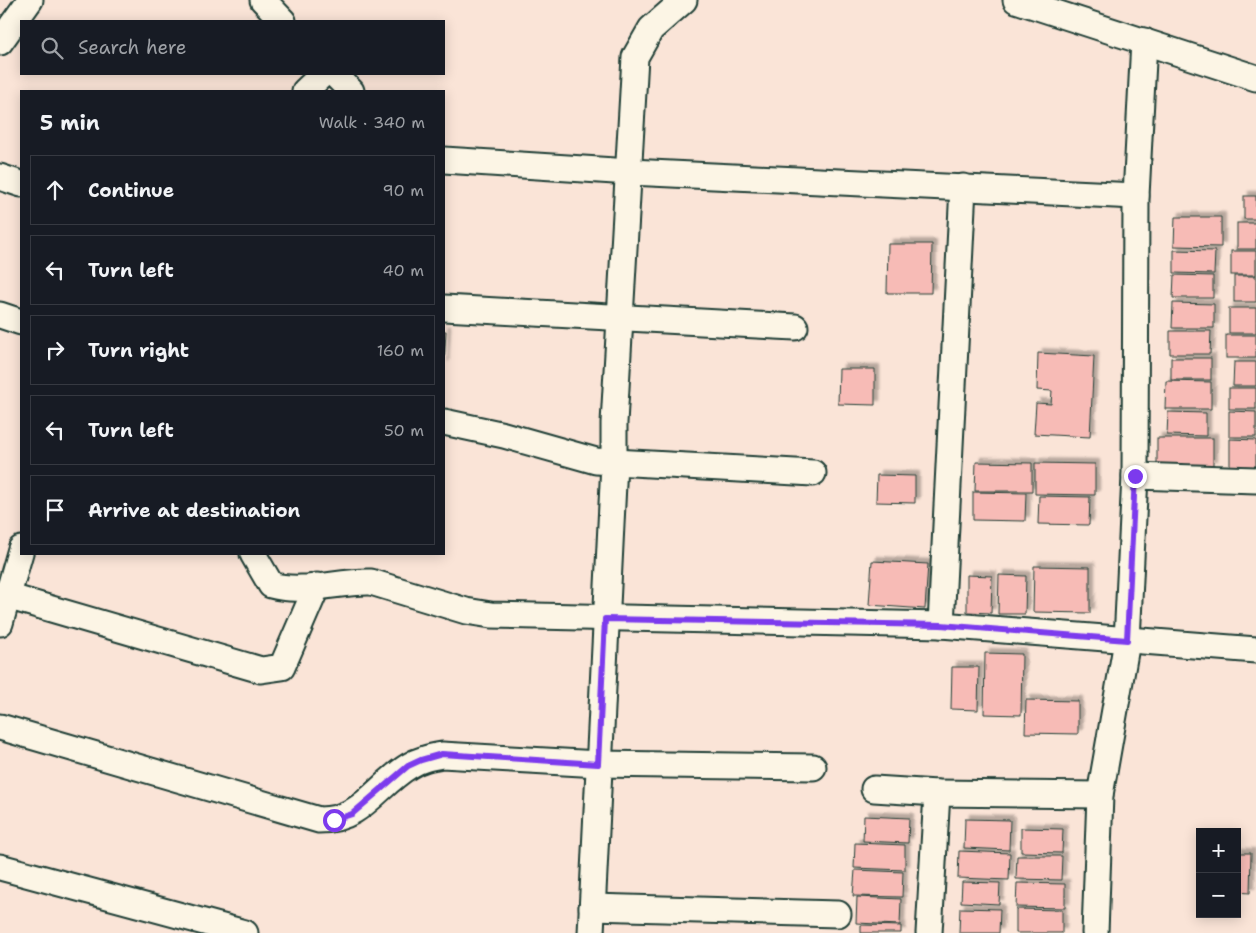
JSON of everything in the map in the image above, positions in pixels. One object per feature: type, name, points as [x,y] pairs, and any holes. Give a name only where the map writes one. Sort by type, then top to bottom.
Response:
[{"type":"street","points":[[0,42],[30,0]]},
{"type":"street","points":[[263,0],[282,20]]},
{"type":"street","points":[[591,933],[614,463],[614,423],[630,172],[635,57],[651,29],[684,0]]},
{"type":"street","points":[[1016,0],[1256,78]]},
{"type":"street","points":[[1095,933],[1100,795],[1127,640],[1135,476],[1136,196],[1144,41]]},
{"type":"street","points":[[305,90],[322,75]]},
{"type":"street","points":[[335,75],[350,90]]},
{"type":"street","points":[[445,160],[630,172],[1136,196]]},
{"type":"street","points":[[0,177],[20,184]]},
{"type":"street","points":[[941,625],[963,187]]},
{"type":"street","points":[[445,308],[795,327]]},
{"type":"street","points":[[0,315],[20,322]]},
{"type":"street","points":[[445,422],[504,435],[580,458],[614,463],[813,473]]},
{"type":"street","points":[[1135,476],[1256,480]]},
{"type":"street","points":[[0,623],[4,595],[20,552]]},
{"type":"street","points":[[254,555],[271,585],[286,589],[371,582],[466,611],[491,614],[605,619],[941,625],[1256,650]]},
{"type":"street","points":[[4,595],[261,670],[271,670],[282,667],[317,586]]},
{"type":"street","points":[[0,727],[319,820],[334,820],[352,814],[408,766],[442,754],[598,764],[813,767]]},
{"type":"street","points":[[874,789],[938,793],[1100,795]]},
{"type":"street","points":[[929,933],[938,793]]},
{"type":"street","points":[[0,867],[245,933]]},
{"type":"street","points":[[592,907],[838,914]]},
{"type":"building","points":[[1244,196],[1256,196],[1256,219],[1244,219]]},
{"type":"building","points":[[1175,217],[1221,217],[1221,247],[1174,246]]},
{"type":"building","points":[[1237,223],[1256,223],[1256,249],[1237,249]]},
{"type":"building","points":[[888,244],[932,244],[931,293],[887,293]]},
{"type":"building","points":[[1174,250],[1215,251],[1214,274],[1174,273]]},
{"type":"building","points":[[1231,251],[1256,251],[1256,275],[1231,275]]},
{"type":"building","points":[[1174,275],[1213,276],[1213,298],[1173,298]]},
{"type":"building","points":[[1234,276],[1256,276],[1256,302],[1234,302]]},
{"type":"building","points":[[1173,303],[1214,304],[1214,328],[1172,328]]},
{"type":"building","points":[[1229,308],[1256,308],[1256,333],[1229,333]]},
{"type":"building","points":[[1170,331],[1211,331],[1210,354],[1170,354]]},
{"type":"building","points":[[1226,335],[1256,335],[1256,358],[1226,358]]},
{"type":"building","points":[[1038,353],[1094,356],[1090,437],[1034,434],[1036,403],[1051,404],[1052,391],[1037,390]]},
{"type":"building","points":[[1171,358],[1211,358],[1211,380],[1171,380]]},
{"type":"building","points":[[1234,362],[1256,362],[1256,386],[1233,386]]},
{"type":"building","points":[[839,369],[875,369],[875,405],[838,404]]},
{"type":"building","points":[[1166,381],[1211,382],[1211,409],[1165,409]]},
{"type":"building","points":[[1229,388],[1256,388],[1256,409],[1229,409]]},
{"type":"building","points":[[1229,411],[1256,412],[1256,437],[1229,437]]},
{"type":"building","points":[[1168,412],[1206,413],[1206,436],[1167,435]]},
{"type":"building","points":[[1157,438],[1213,438],[1213,465],[1157,465]]},
{"type":"building","points":[[1230,439],[1256,440],[1256,467],[1230,467]]},
{"type":"building","points":[[976,462],[1032,463],[1032,491],[975,491]]},
{"type":"building","points":[[1035,463],[1095,464],[1095,495],[1035,494]]},
{"type":"building","points":[[877,475],[915,476],[915,503],[876,502]]},
{"type":"building","points":[[973,492],[1026,493],[1025,521],[973,520]]},
{"type":"building","points":[[1039,496],[1090,497],[1089,525],[1038,524]]},
{"type":"building","points":[[872,561],[928,564],[925,609],[869,605]]},
{"type":"building","points":[[1034,566],[1090,567],[1090,613],[1033,612]]},
{"type":"building","points":[[967,575],[992,576],[991,613],[967,612]]},
{"type":"building","points":[[999,575],[1026,576],[1025,614],[998,614]]},
{"type":"building","points":[[985,653],[1022,654],[1021,715],[984,714]]},
{"type":"building","points":[[952,667],[979,667],[978,710],[951,709]]},
{"type":"building","points":[[1026,700],[1078,701],[1078,734],[1025,733]]},
{"type":"building","points":[[864,816],[909,818],[908,843],[863,841]]},
{"type":"building","points":[[965,819],[1010,820],[1009,850],[964,848]]},
{"type":"building","points":[[1021,828],[1063,829],[1062,853],[1021,852]]},
{"type":"building","points":[[855,843],[905,845],[905,870],[854,868]]},
{"type":"building","points":[[959,851],[1010,853],[1009,880],[958,878]]},
{"type":"building","points":[[1241,853],[1251,853],[1250,893],[1241,892]]},
{"type":"building","points":[[1017,856],[1062,856],[1061,880],[1016,879]]},
{"type":"building","points":[[855,870],[903,872],[902,897],[853,896]]},
{"type":"building","points":[[962,882],[1000,883],[999,904],[961,902]]},
{"type":"building","points":[[1017,883],[1065,884],[1065,908],[1016,907]]},
{"type":"building","points":[[857,897],[901,899],[900,925],[856,923]]},
{"type":"building","points":[[960,908],[1000,909],[999,933],[959,933]]},
{"type":"building","points":[[1016,909],[1062,910],[1062,933],[1016,933]]},
{"type":"building","points":[[861,925],[901,926],[901,933],[861,933]]},
{"type":"route","points":[[334,820],[352,814],[408,766],[442,754],[598,764],[605,619],[941,625],[1127,640],[1135,476]]}]
